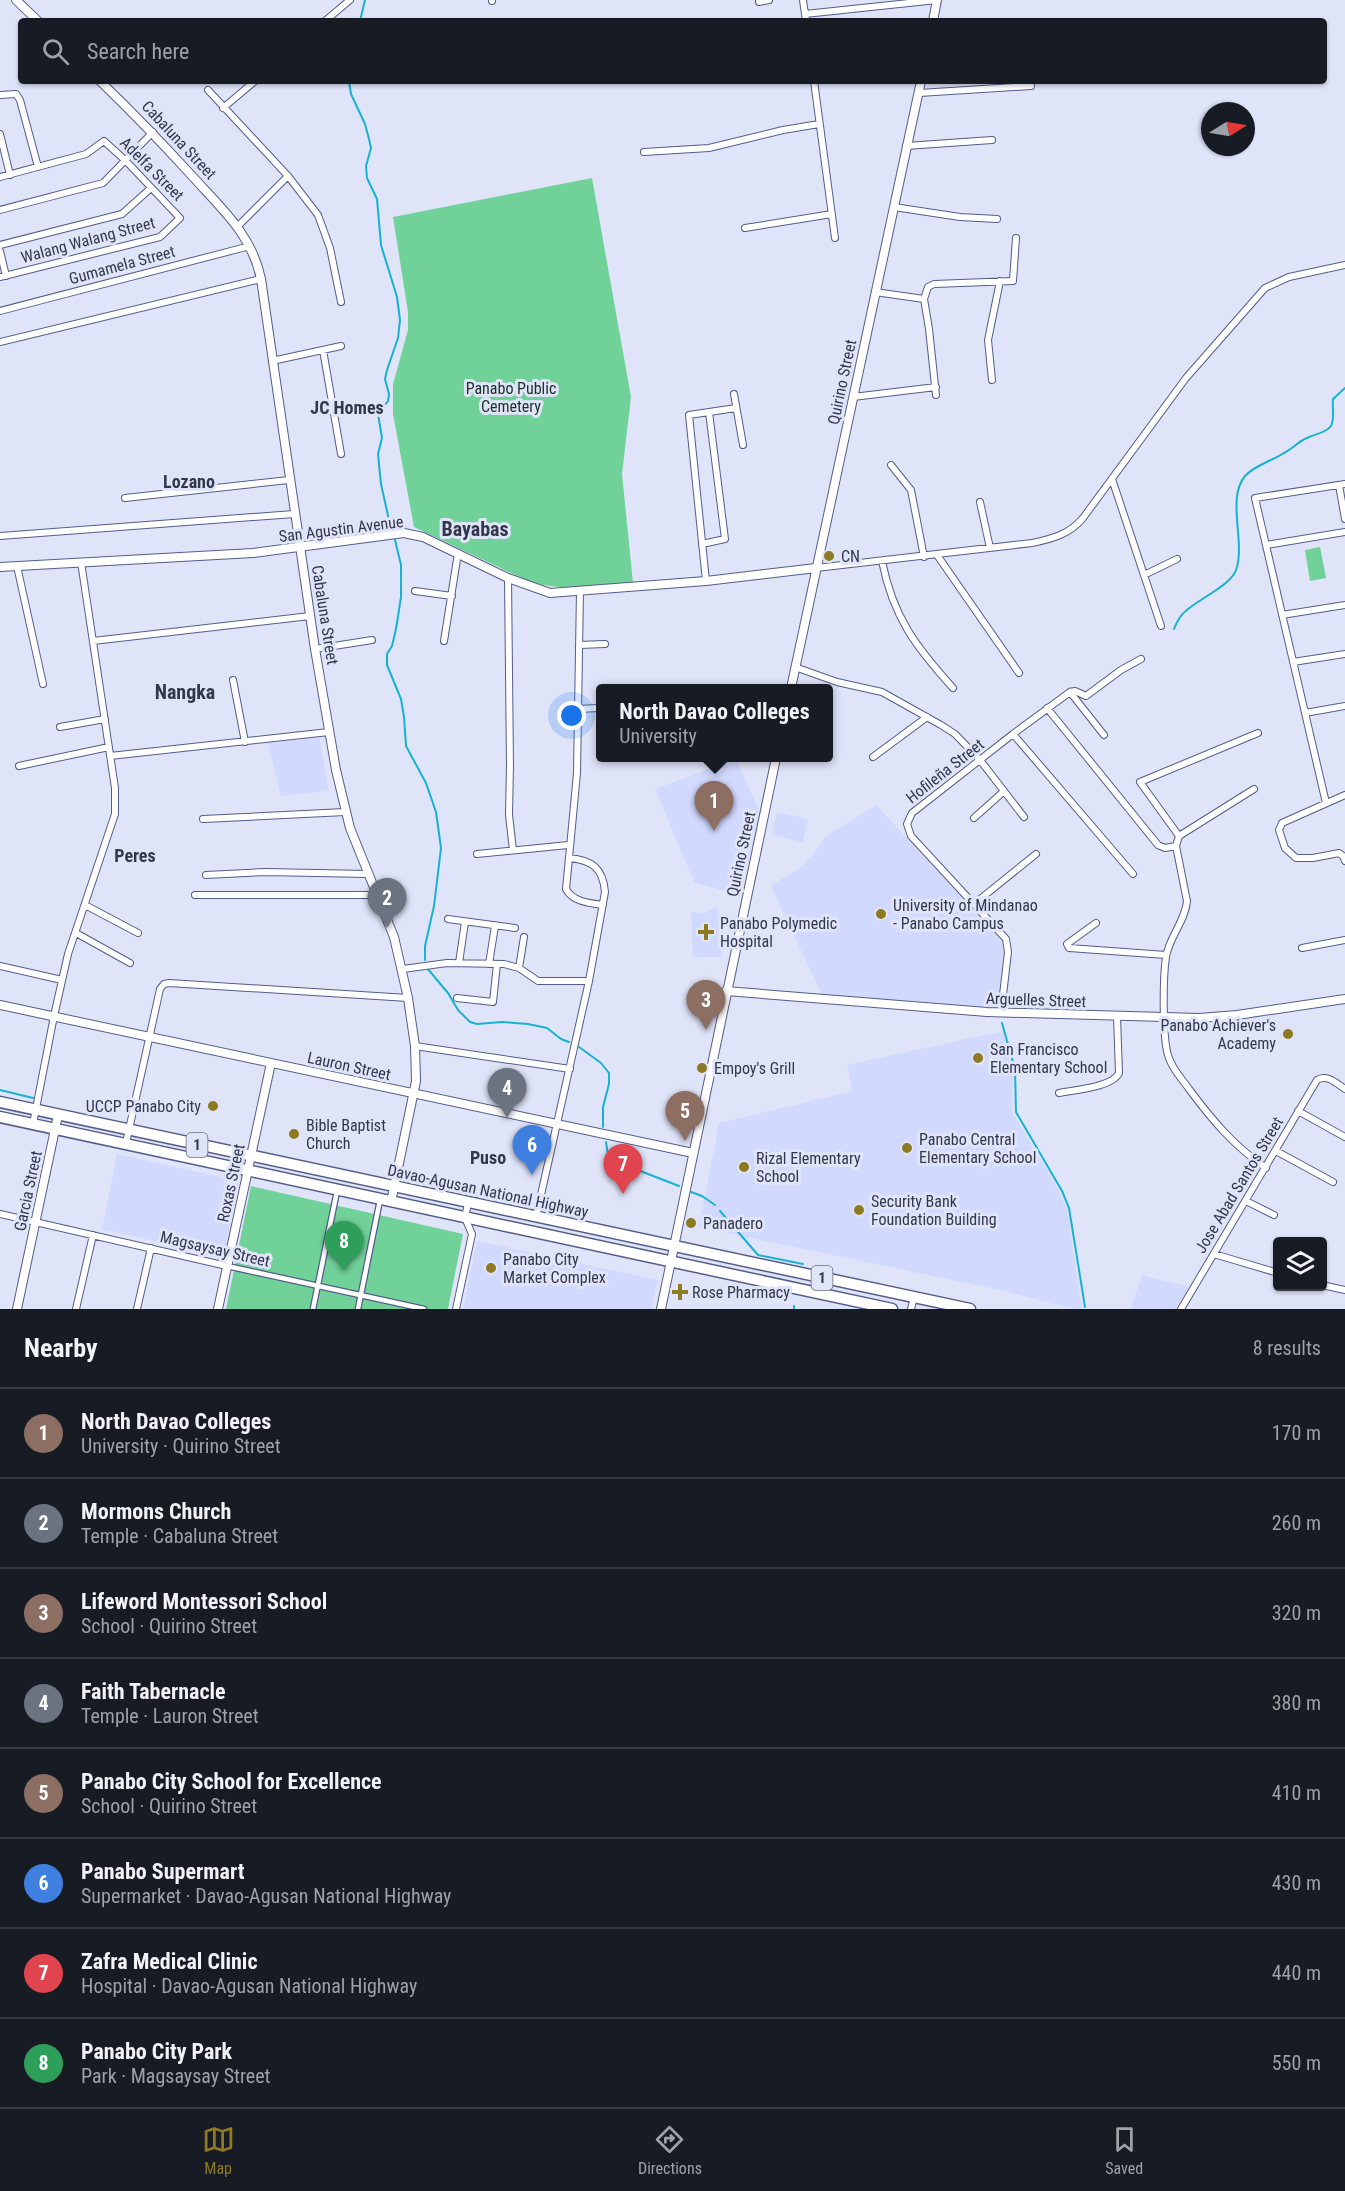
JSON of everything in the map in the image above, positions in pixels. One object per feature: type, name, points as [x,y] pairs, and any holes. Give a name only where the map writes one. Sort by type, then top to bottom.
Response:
[{"type":"highway","name":"Davao-Agusan National Highway","points":[[0,1102],[970,1309]]},
{"type":"highway","name":"Davao-Agusan National Highway","points":[[0,1117],[892,1309]]},
{"type":"highway","points":[[337,1190],[340,1175]]},
{"type":"main road","points":[[16,0],[35,18]]},
{"type":"main road","name":"Cabaluna Street","points":[[103,84],[153,132],[238,226],[256,257],[315,649],[345,812],[394,937],[403,969],[415,1046],[414,1094],[395,1187],[386,1200]]},
{"type":"street","points":[[329,18],[350,0]]},
{"type":"street","points":[[759,2],[769,0]]},
{"type":"street","points":[[803,0],[805,18],[937,0],[934,18]]},
{"type":"street","points":[[223,108],[251,84]]},
{"type":"street","points":[[814,84],[835,238]]},
{"type":"street","name":"Quirino Street","points":[[791,684],[920,84]]},
{"type":"street","points":[[919,93],[1031,86]]},
{"type":"street","points":[[208,90],[310,203],[322,225],[330,248],[341,302]]},
{"type":"street","points":[[0,95],[16,94],[20,100],[38,168],[0,177]]},
{"type":"street","points":[[644,153],[709,148],[819,123]]},
{"type":"street","points":[[0,210],[103,183],[153,132]]},
{"type":"street","points":[[0,134],[10,175]]},
{"type":"street","points":[[906,146],[992,140]]},
{"type":"street","name":"Adelfa Street","points":[[38,168],[86,154],[100,142],[106,141],[179,215],[178,220]]},
{"type":"street","points":[[238,226],[288,176]]},
{"type":"street","points":[[0,245],[122,214],[151,188]]},
{"type":"street","points":[[894,207],[960,217],[997,219]]},
{"type":"street","points":[[745,228],[832,214]]},
{"type":"street","name":"Walang Walang Street","points":[[3,277],[160,237],[178,220]]},
{"type":"street","points":[[936,395],[924,299],[928,287],[934,284],[1000,281],[1011,283],[1014,279],[1016,237]]},
{"type":"street","name":"Gumamela Street","points":[[0,311],[250,246]]},
{"type":"street","points":[[0,251],[3,277]]},
{"type":"street","points":[[816,568],[924,557],[1043,541],[1070,531],[1083,518],[1186,378],[1265,288],[1289,277],[1345,265]]},
{"type":"street","points":[[0,342],[261,279]]},
{"type":"street","points":[[992,380],[988,339],[1000,281]]},
{"type":"street","points":[[876,292],[924,299]]},
{"type":"street","points":[[272,360],[341,346]]},
{"type":"street","points":[[323,350],[341,454]]},
{"type":"street","points":[[853,397],[936,387]]},
{"type":"street","points":[[734,394],[743,445]]},
{"type":"street","points":[[706,581],[689,415],[736,408]]},
{"type":"street","points":[[702,544],[725,539],[709,412]]},
{"type":"street","points":[[891,465],[911,490],[924,557]]},
{"type":"street","points":[[1112,479],[1161,626]]},
{"type":"street","points":[[125,498],[289,480]]},
{"type":"street","points":[[1326,803],[1255,498],[1342,485],[1345,519]]},
{"type":"street","points":[[980,502],[990,548]]},
{"type":"street","points":[[0,536],[294,513]]},
{"type":"street","points":[[1266,545],[1345,532]]},
{"type":"street","name":"San Agustin Avenue","points":[[0,567],[210,556],[300,548],[404,533],[416,535],[508,578],[544,592],[706,581],[816,568]]},
{"type":"street","points":[[444,641],[458,554]]},
{"type":"street","points":[[937,555],[1019,673]]},
{"type":"street","points":[[1144,575],[1177,559]]},
{"type":"street","points":[[882,561],[891,600],[898,615],[924,655],[954,688]]},
{"type":"street","points":[[33,1124],[62,980],[115,814],[115,788],[81,562]]},
{"type":"street","points":[[17,566],[43,684]]},
{"type":"street","points":[[508,578],[509,815],[513,850]]},
{"type":"street","points":[[415,591],[452,596]]},
{"type":"street","points":[[580,591],[577,773],[568,845],[566,889],[577,899],[603,905]]},
{"type":"street","points":[[1282,615],[1345,604]]},
{"type":"street","points":[[93,641],[310,616]]},
{"type":"street","points":[[315,649],[372,640]]},
{"type":"street","points":[[579,645],[605,644]]},
{"type":"street","points":[[1293,662],[1345,654]]},
{"type":"street","points":[[1070,692],[1075,691],[1086,696],[1121,670],[1141,659]]},
{"type":"street","points":[[795,667],[837,682],[882,692],[955,734],[980,760],[1024,817]]},
{"type":"street","points":[[233,680],[246,742]]},
{"type":"street","points":[[1070,692],[1104,735]]},
{"type":"street","name":"Hofileña Street","points":[[1001,1012],[1008,946],[1003,935],[911,836],[907,825],[912,813],[1070,692]]},
{"type":"street","points":[[1305,712],[1345,706]]},
{"type":"street","points":[[577,709],[596,708]]},
{"type":"street","points":[[1047,708],[1158,845],[1165,848],[1176,846]]},
{"type":"street","points":[[873,757],[927,717]]},
{"type":"street","points":[[60,727],[105,719]]},
{"type":"street","points":[[110,756],[329,732]]},
{"type":"street","points":[[1179,836],[1140,782],[1258,733]]},
{"type":"street","points":[[1013,734],[1133,874]]},
{"type":"street","points":[[19,766],[109,747]]},
{"type":"street","name":"Quirino Street","points":[[661,1309],[775,762]]},
{"type":"street","points":[[1254,789],[1179,836],[1176,846],[1186,894],[1186,910],[1166,955],[1166,1050],[1173,1067],[1220,1130],[1247,1155],[1266,1168]]},
{"type":"street","points":[[974,818],[1003,792]]},
{"type":"street","points":[[1345,795],[1282,823],[1279,827],[1285,848],[1296,858],[1314,858],[1339,853],[1345,861]]},
{"type":"street","points":[[203,819],[345,812]]},
{"type":"street","points":[[477,854],[568,845]]},
{"type":"street","points":[[974,904],[1035,854]]},
{"type":"street","points":[[536,1217],[589,981],[603,905],[603,877],[598,869],[583,860],[568,858]]},
{"type":"street","points":[[206,875],[265,872],[368,874]]},
{"type":"street","points":[[195,895],[377,895]]},
{"type":"street","points":[[85,905],[138,933]]},
{"type":"street","points":[[448,919],[515,928]]},
{"type":"street","points":[[459,963],[465,922]]},
{"type":"street","points":[[1096,923],[1069,942],[1067,944],[1069,948],[1166,955]]},
{"type":"street","points":[[489,964],[495,926]]},
{"type":"street","points":[[76,933],[130,963]]},
{"type":"street","points":[[519,968],[524,937]]},
{"type":"street","points":[[1302,948],[1345,940]]},
{"type":"street","points":[[403,969],[430,964],[497,964],[519,968],[538,981],[589,981]]},
{"type":"street","points":[[457,998],[493,1002],[497,964]]},
{"type":"street","points":[[0,966],[62,980]]},
{"type":"street","points":[[126,1143],[160,989],[164,984],[169,982],[408,998]]},
{"type":"street","name":"Arguelles Street","points":[[726,991],[1001,1012],[1199,1018],[1237,1015],[1345,999]]},
{"type":"street","name":"Lauron Street","points":[[0,1005],[693,1153]]},
{"type":"street","points":[[1059,1094],[1108,1083],[1118,1078],[1117,1016]]},
{"type":"street","points":[[415,1046],[570,1069]]},
{"type":"street","name":"Roxas Street","points":[[218,1309],[271,1063]]},
{"type":"street","name":"Jose Abad Santos Street","points":[[1181,1309],[1317,1080],[1327,1078],[1345,1089]]},
{"type":"street","points":[[1298,1112],[1345,1137]]},
{"type":"street","name":"Garcia Street","points":[[17,1309],[58,1115]]},
{"type":"street","points":[[1276,1151],[1334,1182]]},
{"type":"street","points":[[313,1309],[337,1190]]},
{"type":"street","points":[[358,1309],[386,1200]]},
{"type":"street","points":[[1246,1201],[1274,1215]]},
{"type":"street","points":[[456,1309],[472,1234],[465,1218],[468,1203]]},
{"type":"street","name":"Magsaysay Street","points":[[0,1214],[424,1309]]},
{"type":"street","points":[[76,1309],[93,1235]]},
{"type":"street","points":[[137,1309],[151,1248]]},
{"type":"street","points":[[1214,1254],[1273,1272]]},
{"type":"street","points":[[1327,1286],[1345,1290]]},
{"type":"street","points":[[911,1309],[914,1297]]},
{"type":"shaded area","points":[[319,736],[329,791],[281,796],[268,742]]},
{"type":"shaded area","points":[[728,762],[737,762],[760,813],[742,888],[728,892],[694,882],[655,789]]},
{"type":"shaded area","name":"University of Mindanao - Panabo Campus","points":[[876,805],[1003,942],[1005,947],[999,1004],[996,1009],[822,995],[771,886],[798,869],[812,856],[826,836]]},
{"type":"shaded area","points":[[777,812],[808,819],[803,842],[772,835]]},
{"type":"shaded area","name":"Panabo Polymedic Hospital","points":[[716,907],[721,916],[719,931],[722,932],[721,957],[693,957],[691,912],[706,913]]},
{"type":"shaded area","name":"Panabo Central Elementary School","points":[[1003,1031],[1013,1073],[1012,1112],[1055,1184],[1067,1209],[1082,1309],[1073,1309],[1000,1290],[699,1227],[719,1123],[852,1091],[847,1065]]},
{"type":"shaded area","points":[[117,1154],[239,1181],[223,1257],[102,1229]]},
{"type":"shaded area","points":[[477,1241],[658,1280],[651,1309],[463,1309]]},
{"type":"shaded area","points":[[1142,1275],[1189,1287],[1176,1309],[1131,1309]]},
{"type":"green space","name":"Panabo Public Cemetery","points":[[592,178],[631,397],[622,474],[633,583],[579,587],[552,586],[526,580],[414,527],[393,414],[393,384],[408,330],[408,312],[393,217]]},
{"type":"green space","points":[[1320,547],[1326,578],[1310,581],[1305,550]]},
{"type":"green space","points":[[251,1186],[463,1234],[448,1309],[226,1309]]},
{"type":"waterway","points":[[361,18],[365,0]]},
{"type":"waterway","points":[[349,84],[351,94],[365,124],[371,148],[366,166],[367,178],[377,199],[381,245],[397,297],[400,320],[398,338],[385,379],[389,394],[388,401],[378,414],[382,438],[378,454],[381,484],[391,529]]},
{"type":"waterway","points":[[1174,629],[1185,612],[1228,581],[1236,570],[1239,547],[1237,496],[1245,476],[1304,439],[1329,428],[1333,420],[1333,399],[1345,388]]},
{"type":"waterway","points":[[395,540],[401,565],[401,597],[392,646],[387,654],[387,665],[401,699],[406,746],[426,783],[436,812],[441,848],[434,906],[425,946],[425,960]]},
{"type":"waterway","points":[[427,968],[448,993],[458,1010],[470,1022],[528,1024],[547,1028],[569,1042]]},
{"type":"waterway","points":[[1002,1023],[1015,1069],[1016,1112],[1062,1191],[1069,1208],[1085,1307]]},
{"type":"waterway","points":[[579,1047],[601,1063],[609,1073],[609,1084],[603,1107],[603,1127]]},
{"type":"waterway","points":[[0,1090],[33,1098]]},
{"type":"waterway","points":[[606,1142],[608,1155],[612,1160],[679,1186]]},
{"type":"waterway","points":[[691,1192],[715,1205]]},
{"type":"waterway","points":[[720,1211],[758,1255],[803,1264]]},
{"type":"place","name":"CN","points":[[829,556]]},
{"type":"place","name":"North Davao Colleges","points":[[714,831]]},
{"type":"place","name":"University of Mindanao - Panabo Campus","points":[[881,914]]},
{"type":"place","name":"Mormons Church","points":[[387,928]]},
{"type":"place","name":"Panabo Polymedic Hospital","points":[[706,932]]},
{"type":"place","name":"Lifeword Montessori School","points":[[706,1030]]},
{"type":"place","name":"Panabo Achiever's Academy","points":[[1288,1034]]},
{"type":"place","name":"San Francisco Elementary School","points":[[978,1058]]},
{"type":"place","name":"Empoy's Grill","points":[[702,1068]]},
{"type":"place","name":"UCCP Panabo City","points":[[213,1106]]},
{"type":"place","name":"Faith Tabernacle","points":[[507,1118]]},
{"type":"place","name":"Bible Baptist Church","points":[[294,1134]]},
{"type":"place","name":"Panabo City School for Excellence","points":[[685,1141]]},
{"type":"place","name":"Panabo Central Elementary School","points":[[907,1148]]},
{"type":"place","name":"Rizal Elementary School","points":[[744,1167]]},
{"type":"place","name":"Panabo Supermart","points":[[532,1175]]},
{"type":"place","name":"Zafra Medical Clinic","points":[[623,1194]]},
{"type":"place","name":"Security Bank Foundation Building","points":[[859,1210]]},
{"type":"place","name":"Panadero","points":[[691,1223]]},
{"type":"place","name":"Panabo City Market Complex","points":[[491,1268]]},
{"type":"place","name":"Panabo City Park","points":[[344,1271]]},
{"type":"place","name":"Rose Pharmacy","points":[[680,1292]]},
{"type":"district","name":"JC Homes","points":[[347,407]]},
{"type":"district","name":"Lozano","points":[[189,481]]},
{"type":"district","name":"Bayabas","points":[[475,529]]},
{"type":"district","name":"Nangka","points":[[185,692]]},
{"type":"district","name":"Peres","points":[[135,855]]},
{"type":"district","name":"Puso","points":[[488,1157]]}]
